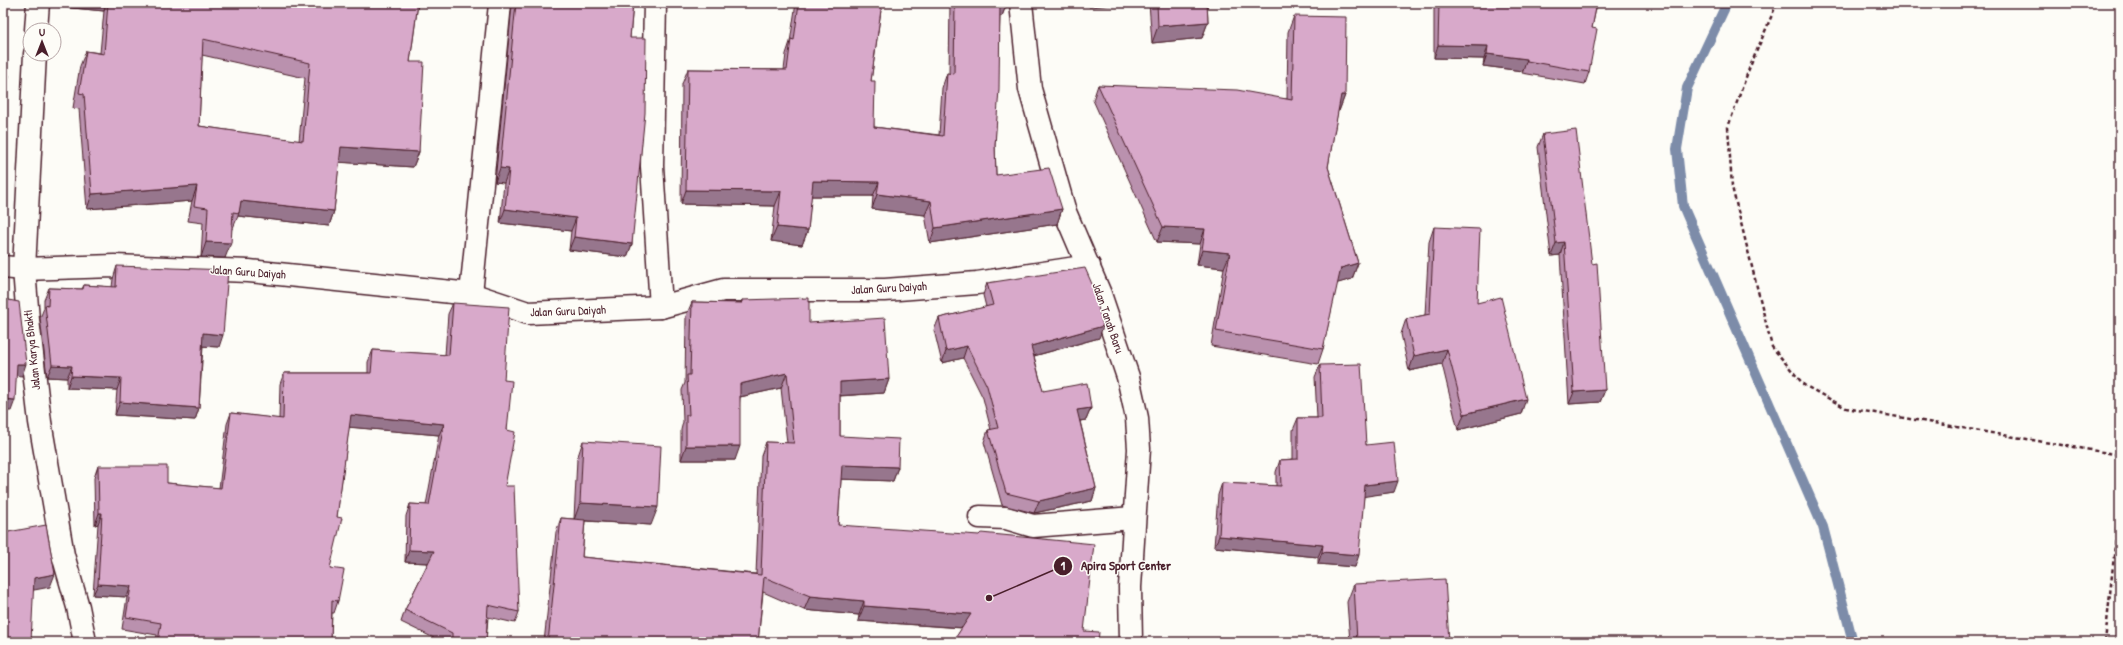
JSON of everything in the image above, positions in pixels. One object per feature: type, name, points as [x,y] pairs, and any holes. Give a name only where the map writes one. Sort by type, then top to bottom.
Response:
[{"type":"street","points":[[37,22],[38,3]]},
{"type":"street","points":[[655,3],[652,166],[661,307]]},
{"type":"street","name":"Jalan Tanah Baru","points":[[1021,3],[1030,89],[1065,212],[1089,266],[1128,377],[1138,418],[1138,449],[1130,588],[1131,642]]},
{"type":"street","points":[[471,294],[500,4]]},
{"type":"street","name":"Jalan Karya Bhakti","points":[[34,62],[13,268],[31,353],[41,429],[63,556],[78,607],[85,642]]},
{"type":"street","name":"Jalan Guru Daiyah","points":[[13,268],[114,266],[249,271],[471,294],[528,313],[661,307],[723,290],[885,290],[977,283],[1089,266]]},
{"type":"street","points":[[980,517],[1006,518],[1033,526],[1133,518]]},
{"type":"path","points":[[1777,3],[1749,69],[1728,127],[1732,187],[1772,347],[1804,385],[1846,408],[2120,455]]},
{"type":"path","points":[[2105,642],[2120,498]]},
{"type":"building","points":[[3,3],[7,3],[3,44]]},
{"type":"building","points":[[108,3],[418,3],[410,62],[424,62],[419,152],[341,147],[334,211],[241,201],[239,213],[233,212],[231,243],[206,242],[208,208],[194,206],[197,186],[92,194],[84,94],[79,93],[86,51],[104,54]],"holes":[[[203,39],[310,63],[303,141],[199,126]]]},
{"type":"building","points":[[516,3],[633,3],[630,38],[646,38],[645,113],[632,244],[574,237],[576,218],[505,209],[509,169],[500,168]]},
{"type":"building","points":[[799,3],[882,3],[871,81],[875,81],[874,127],[943,136],[947,73],[954,74],[955,3],[1000,3],[999,89],[995,145],[996,175],[1049,168],[1062,209],[935,228],[931,201],[877,194],[879,182],[813,181],[808,230],[777,227],[781,191],[686,190],[688,69],[787,70],[791,39],[794,40]]},
{"type":"building","points":[[1157,3],[1207,3],[1208,22],[1158,26]]},
{"type":"building","points":[[1439,3],[1597,3],[1592,28],[1597,29],[1589,72],[1527,61],[1527,59],[1487,54],[1488,46],[1438,45]]},
{"type":"building","points":[[1294,16],[1346,17],[1345,95],[1341,95],[1328,167],[1358,263],[1341,268],[1323,349],[1216,331],[1230,253],[1202,250],[1205,229],[1163,227],[1098,85],[1237,90],[1292,100]]},
{"type":"building","points":[[3,74],[9,75],[3,120]]},
{"type":"building","points":[[1576,130],[1592,264],[1597,263],[1605,390],[1574,392],[1564,242],[1556,243],[1543,134]]},
{"type":"building","points":[[1434,227],[1480,229],[1477,303],[1501,297],[1526,399],[1464,414],[1447,349],[1414,356],[1406,319],[1430,314]]},
{"type":"building","points":[[117,266],[228,270],[223,335],[203,333],[199,408],[120,402],[121,378],[71,376],[72,366],[52,365],[45,305],[48,306],[49,288],[83,289],[84,285],[116,287]]},
{"type":"building","points":[[1085,268],[1092,284],[1103,326],[1031,346],[1043,391],[1087,383],[1091,408],[1077,410],[1096,488],[1039,501],[1006,493],[988,430],[998,428],[987,386],[967,346],[946,351],[939,318],[993,305],[987,283]]},
{"type":"building","points":[[809,298],[809,323],[885,318],[889,379],[840,382],[840,436],[899,439],[898,467],[842,465],[838,525],[979,535],[981,533],[1094,544],[1084,631],[1099,632],[1098,642],[956,642],[954,640],[971,614],[864,606],[864,601],[810,596],[764,577],[758,642],[548,642],[561,518],[585,520],[582,557],[761,575],[766,442],[794,443],[787,373],[740,384],[740,446],[686,446],[686,415],[689,415],[687,375],[690,375],[692,302],[742,303],[742,300]]},
{"type":"building","points":[[3,299],[19,302],[26,364],[17,364],[15,400],[3,399]]},
{"type":"building","points":[[453,303],[509,307],[504,380],[512,381],[507,430],[515,432],[505,486],[514,486],[519,612],[488,605],[486,642],[452,642],[452,633],[405,610],[434,551],[409,550],[410,504],[429,505],[444,424],[351,415],[337,517],[342,518],[330,568],[344,570],[338,601],[332,600],[331,642],[158,642],[161,623],[126,617],[131,586],[98,584],[102,513],[99,513],[98,466],[167,466],[167,483],[221,488],[231,413],[283,419],[284,373],[371,373],[373,350],[449,355]]},
{"type":"building","points":[[1361,364],[1366,445],[1394,442],[1398,481],[1365,485],[1359,555],[1322,552],[1323,545],[1219,536],[1222,483],[1281,486],[1280,460],[1298,459],[1298,418],[1322,418],[1320,365]]},
{"type":"building","points":[[583,441],[661,446],[658,507],[580,503]]},
{"type":"building","points":[[46,525],[55,574],[34,578],[31,642],[3,642],[3,533]]},
{"type":"building","points":[[1445,579],[1449,642],[1357,642],[1354,584]]},
{"type":"waterway","points":[[1727,3],[1687,88],[1677,149],[1683,206],[1823,527],[1853,642]]},
{"type":"place","name":"Apira Sport Center","points":[[989,598]]}]
